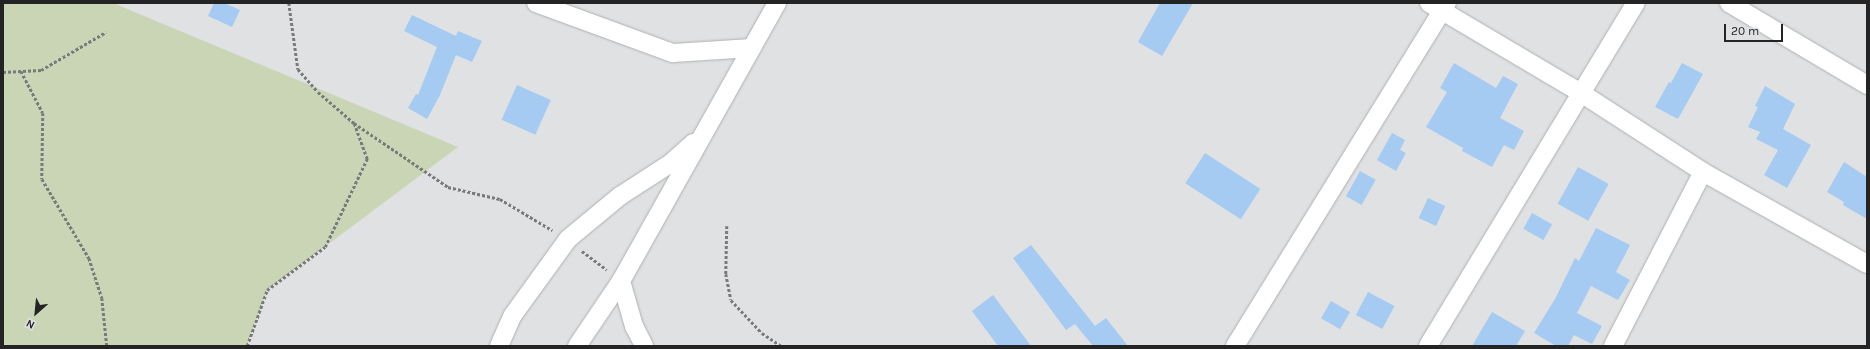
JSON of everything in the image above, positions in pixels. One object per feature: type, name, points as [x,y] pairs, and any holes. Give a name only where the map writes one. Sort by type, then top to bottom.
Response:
[{"type":"street","points":[[536,3],[673,53],[752,48]]},
{"type":"street","points":[[577,346],[621,281],[777,3]]},
{"type":"street","points":[[1428,346],[1527,185],[1580,93],[1636,3]]},
{"type":"street","points":[[1729,3],[1867,84]]},
{"type":"street","points":[[1235,346],[1439,6],[1580,93],[1703,172],[1867,264]]},
{"type":"street","points":[[499,346],[513,315],[568,239],[620,196],[671,163],[701,136]]},
{"type":"street","points":[[1613,346],[1703,172]]},
{"type":"street","points":[[621,281],[634,326],[644,346]]},
{"type":"path","points":[[289,3],[298,69],[318,92],[354,123],[448,187],[500,200],[568,239],[621,281]]},
{"type":"path","points":[[3,72],[41,70],[106,32]]},
{"type":"path","points":[[21,71],[43,113],[42,179],[89,258],[102,298],[107,346]]},
{"type":"path","points":[[247,346],[267,290],[325,246],[364,166],[367,159],[354,123]]},
{"type":"path","points":[[727,226],[726,274],[731,300],[762,333],[781,346]]},
{"type":"green space","points":[[3,3],[113,3],[458,147],[267,290],[247,346],[3,346]]},
{"type":"building","points":[[214,3],[224,3],[240,10],[232,27],[208,16]]},
{"type":"building","points":[[1160,3],[1193,3],[1162,56],[1138,42]]},
{"type":"building","points":[[412,15],[456,36],[458,31],[482,41],[472,62],[456,55],[440,95],[427,119],[408,108],[416,94],[418,95],[437,47],[404,31]]},
{"type":"building","points":[[1454,63],[1496,88],[1503,76],[1518,84],[1500,118],[1524,131],[1514,150],[1504,145],[1492,167],[1462,151],[1463,148],[1426,127],[1447,92],[1440,88]]},
{"type":"building","points":[[1682,63],[1703,74],[1678,119],[1655,107]]},
{"type":"building","points":[[517,85],[551,100],[535,135],[502,120]]},
{"type":"building","points":[[1765,86],[1795,104],[1783,129],[1811,145],[1787,188],[1764,175],[1778,150],[1756,139],[1760,132],[1748,127],[1758,107],[1755,106]]},
{"type":"building","points":[[1392,133],[1405,140],[1400,150],[1406,153],[1396,171],[1377,160]]},
{"type":"building","points":[[1205,153],[1260,189],[1241,219],[1185,183]]},
{"type":"building","points":[[1844,162],[1867,177],[1867,219],[1843,205],[1844,202],[1827,192]]},
{"type":"building","points":[[1578,167],[1609,184],[1588,221],[1558,204]]},
{"type":"building","points":[[1360,171],[1376,180],[1362,205],[1346,196]]},
{"type":"building","points":[[1428,198],[1445,206],[1436,226],[1419,218]]},
{"type":"building","points":[[1532,213],[1552,224],[1543,240],[1523,229]]},
{"type":"building","points":[[1596,228],[1630,245],[1616,272],[1630,280],[1618,300],[1591,286],[1577,313],[1602,326],[1592,344],[1574,335],[1568,346],[1556,346],[1534,333],[1555,299],[1575,258],[1579,261]]},
{"type":"building","points":[[1031,245],[1095,326],[1106,318],[1128,346],[1093,346],[1075,324],[1066,330],[1013,258]]},
{"type":"building","points":[[1368,292],[1394,306],[1382,329],[1356,315]]},
{"type":"building","points":[[993,295],[1031,346],[998,346],[972,311]]},
{"type":"building","points":[[1331,301],[1350,312],[1340,329],[1321,318]]},
{"type":"building","points":[[1492,312],[1525,331],[1516,346],[1472,346]]}]
